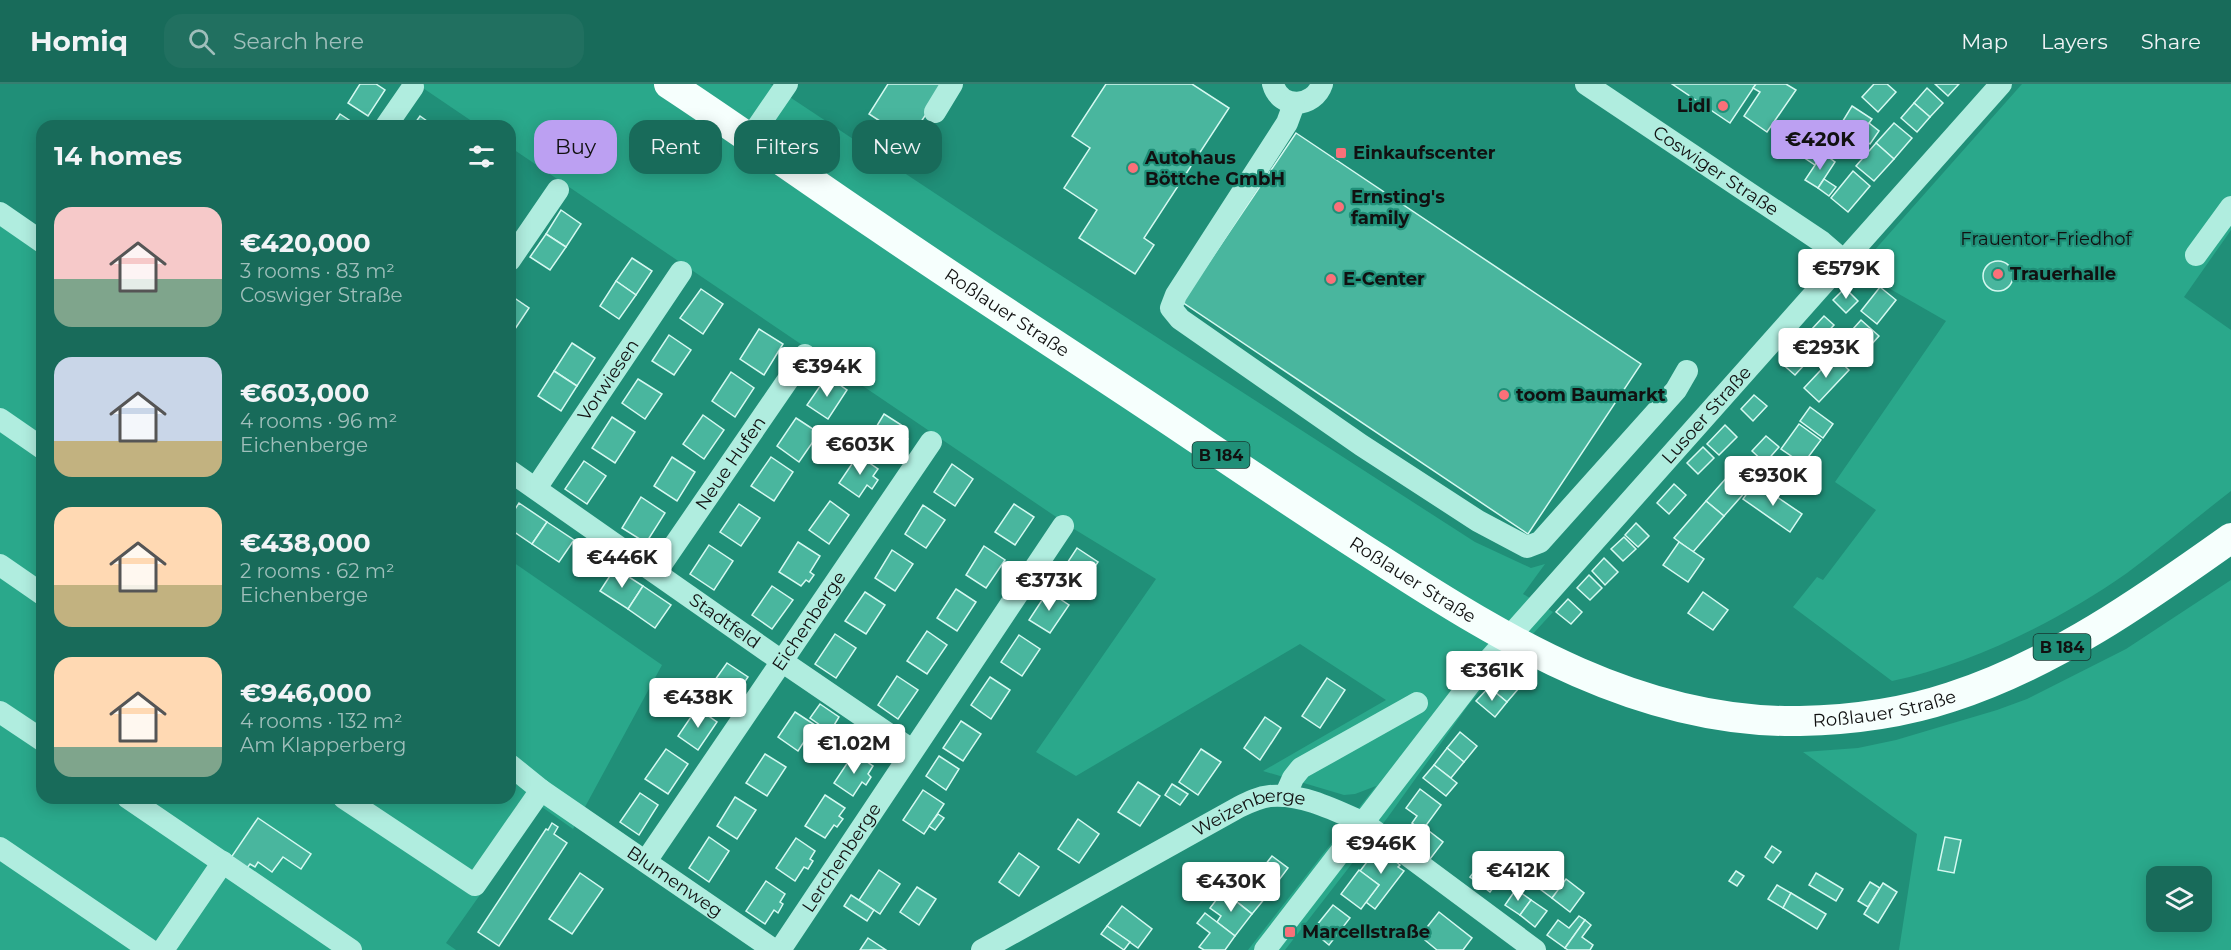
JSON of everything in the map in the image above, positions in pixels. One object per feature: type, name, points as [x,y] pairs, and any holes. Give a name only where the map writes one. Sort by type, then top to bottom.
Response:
[{"type":"main road","name":"Roßlauer Straße","points":[[669,84],[734,127]]},
{"type":"main road","name":"Roßlauer Straße","points":[[802,174],[888,234],[1463,614],[1564,667],[1618,690],[1661,704],[1699,712],[1798,722],[1874,715],[1950,698],[2042,658],[2126,609],[2231,538]]},
{"type":"street","points":[[762,120],[787,84]]},
{"type":"street","points":[[935,111],[952,84]]},
{"type":"street","points":[[1273,84],[1279,96],[1294,104],[1314,97],[1322,84]]},
{"type":"street","name":"Coswiger Straße","points":[[1586,84],[1822,242],[1844,261]]},
{"type":"street","name":"Lusoer Straße","points":[[1508,639],[2001,84]]},
{"type":"street","points":[[390,120],[413,87]]},
{"type":"street","points":[[1294,104],[1287,123],[1176,295],[1172,308],[1180,319],[1361,445],[1478,521],[1527,547],[1540,542],[1676,390],[1687,371]]},
{"type":"street","points":[[516,251],[558,190]]},
{"type":"street","points":[[2196,255],[2231,207]]},
{"type":"street","points":[[0,213],[36,238]]},
{"type":"street","name":"Vorwiesen","points":[[536,488],[681,272]]},
{"type":"street","name":"Neue Hufen","points":[[656,572],[805,355]]},
{"type":"street","points":[[0,419],[36,442]]},
{"type":"street","name":"Eichenberge","points":[[646,861],[931,442]]},
{"type":"street","name":"Stadtfeld","points":[[516,475],[912,750]]},
{"type":"street","name":"Lerchenberge","points":[[780,950],[1063,526]]},
{"type":"street","points":[[0,565],[36,590]]},
{"type":"street","points":[[1265,950],[1464,691],[1508,639]]},
{"type":"street","points":[[1285,796],[1300,768],[1417,703]]},
{"type":"street","points":[[0,712],[36,736]]},
{"type":"street","name":"Blumenweg","points":[[516,770],[541,790],[774,950]]},
{"type":"street","points":[[353,804],[475,885],[541,790]]},
{"type":"street","name":"Weizenberge","points":[[982,950],[1239,807],[1268,796],[1285,796],[1338,811],[1364,823],[1535,950]]},
{"type":"street","points":[[137,804],[351,950]]},
{"type":"street","points":[[0,848],[150,950]]},
{"type":"street","points":[[163,950],[223,862]]},
{"type":"green space","points":[[417,84],[770,84],[824,120],[734,120],[734,174],[840,174],[840,130],[852,138],[852,174],[906,174],[1475,542],[1531,568],[1545,564],[1523,594],[1553,612],[1469,704],[1388,817],[1285,950],[1248,950],[1376,786],[1355,794],[1344,795],[1263,771],[1386,700],[1300,644],[1076,776],[1036,752],[1156,579],[1074,529],[550,174],[617,174],[617,120],[534,120],[534,163],[516,151],[516,120],[470,120]]},
{"type":"green space","name":"Frauentor-Friedhof","points":[[2022,84],[2231,84],[2231,230],[2184,297],[2231,330],[2231,491],[2127,573],[2073,607],[1984,652],[1953,664],[1892,681],[1793,607],[1817,577],[1823,580],[1876,510],[1835,482],[1946,321],[1857,270]]},
{"type":"green space","points":[[0,209],[36,234],[36,804],[516,804],[516,564],[662,665],[573,829],[542,807],[446,943],[456,950],[0,950]]},
{"type":"green space","points":[[2231,580],[2231,950],[1899,950],[1917,834],[1803,752],[1858,748],[1896,740],[2027,699],[2126,649]]},
{"type":"building","points":[[360,84],[376,84],[385,90],[368,116],[348,103]]},
{"type":"building","points":[[888,84],[946,84],[922,120],[878,120],[869,114]]},
{"type":"building","name":"Autohaus Böttche GmbH","points":[[1106,84],[1192,84],[1229,108],[1144,238],[1154,245],[1135,274],[1079,238],[1097,210],[1064,188],[1090,148],[1072,136]]},
{"type":"building","name":"Lidl","points":[[1672,84],[1756,84],[1730,123]]},
{"type":"building","points":[[1756,84],[1786,84],[1796,90],[1767,132],[1744,116],[1760,92],[1753,88]]},
{"type":"building","points":[[1874,84],[1887,84],[1896,92],[1878,112],[1862,97]]},
{"type":"building","points":[[1935,84],[1959,84],[1948,96]]},
{"type":"building","points":[[1927,88],[1943,103],[1930,117],[1914,103]]},
{"type":"building","points":[[1914,103],[1930,117],[1917,132],[1901,118]]},
{"type":"building","points":[[1852,106],[1872,119],[1860,136],[1841,124]]},
{"type":"building","points":[[340,114],[349,120],[336,120]]},
{"type":"building","points":[[1869,123],[1879,131],[1870,144],[1860,136]]},
{"type":"building","points":[[1894,123],[1912,138],[1894,159],[1876,143]]},
{"type":"building","points":[[1841,124],[1860,136],[1845,158],[1826,145]]},
{"type":"building","points":[[1296,133],[1641,364],[1528,534],[1182,302]]},
{"type":"building","points":[[1802,140],[1823,153],[1815,165],[1794,151]]},
{"type":"building","points":[[1876,143],[1894,159],[1874,181],[1856,166]]},
{"type":"building","points":[[1823,153],[1835,162],[1818,188],[1805,180]]},
{"type":"building","points":[[1853,171],[1870,186],[1848,212],[1831,198]]},
{"type":"building","points":[[1824,179],[1836,187],[1829,196],[1818,188]]},
{"type":"building","points":[[561,210],[581,224],[566,247],[546,234]]},
{"type":"building","points":[[546,234],[566,247],[550,270],[530,257]]},
{"type":"building","points":[[632,258],[652,271],[636,295],[616,281]]},
{"type":"building","name":"Trauerhalle","points":[[1998,261],[2009,265],[2013,276],[2009,287],[1998,291],[1987,287],[1983,276],[1987,265]]},
{"type":"building","points":[[616,281],[636,295],[619,319],[600,306]]},
{"type":"building","points":[[1880,287],[1896,300],[1877,324],[1861,311]]},
{"type":"building","points":[[1845,288],[1858,301],[1846,313],[1833,300]]},
{"type":"building","points":[[701,289],[723,304],[703,334],[680,318]]},
{"type":"building","points":[[516,299],[529,308],[516,328]]},
{"type":"building","points":[[1824,316],[1834,325],[1821,339],[1811,330]]},
{"type":"building","points":[[1861,320],[1879,336],[1853,365],[1835,349]]},
{"type":"building","points":[[759,329],[783,344],[764,375],[740,359]]},
{"type":"building","points":[[669,335],[691,350],[674,375],[652,361]]},
{"type":"building","points":[[1802,337],[1817,351],[1795,375],[1780,362]]},
{"type":"building","points":[[572,343],[595,358],[577,386],[554,371]]},
{"type":"building","points":[[1834,356],[1849,370],[1819,402],[1804,388]]},
{"type":"building","points":[[554,371],[577,386],[561,411],[538,396]]},
{"type":"building","points":[[731,372],[754,388],[735,417],[712,401]]},
{"type":"building","points":[[827,376],[847,390],[828,419],[807,405]]},
{"type":"building","points":[[638,379],[662,394],[645,419],[622,403]]},
{"type":"building","points":[[1754,395],[1767,406],[1753,421],[1741,409]]},
{"type":"building","points":[[1810,407],[1833,424],[1823,438],[1800,421]]},
{"type":"building","points":[[884,414],[906,428],[902,435],[908,439],[899,450],[895,447],[888,458],[866,444]]},
{"type":"building","points":[[703,415],[724,430],[704,459],[683,444]]},
{"type":"building","points":[[612,417],[635,432],[615,463],[592,448]]},
{"type":"building","points":[[796,418],[819,433],[799,462],[777,446]]},
{"type":"building","points":[[1799,424],[1821,440],[1803,464],[1781,449]]},
{"type":"building","points":[[1725,425],[1737,437],[1719,455],[1707,444]]},
{"type":"building","points":[[1766,436],[1779,447],[1765,463],[1752,451]]},
{"type":"building","points":[[1703,447],[1714,458],[1698,474],[1687,463]]},
{"type":"building","points":[[858,455],[878,469],[873,476],[878,480],[872,489],[867,485],[859,497],[839,483]]},
{"type":"building","points":[[672,457],[695,472],[677,501],[654,486]]},
{"type":"building","points":[[771,457],[793,472],[774,501],[751,486]]},
{"type":"building","points":[[584,461],[606,476],[587,504],[565,489]]},
{"type":"building","points":[[952,464],[973,479],[955,506],[934,492]]},
{"type":"building","points":[[1736,467],[1754,482],[1724,516],[1706,501]]},
{"type":"building","points":[[1755,482],[1802,514],[1790,532],[1743,499]]},
{"type":"building","points":[[1674,484],[1686,495],[1669,514],[1657,503]]},
{"type":"building","points":[[641,497],[665,513],[646,543],[622,528]]},
{"type":"building","points":[[830,501],[849,515],[829,544],[809,530]]},
{"type":"building","points":[[1706,501],[1724,516],[1693,552],[1674,538]]},
{"type":"building","points":[[519,503],[547,522],[532,544],[516,533],[516,508]]},
{"type":"building","points":[[739,504],[760,518],[741,546],[720,532]]},
{"type":"building","points":[[1014,504],[1034,517],[1015,545],[995,532]]},
{"type":"building","points":[[923,505],[945,520],[926,548],[905,534]]},
{"type":"building","points":[[547,522],[574,540],[559,562],[532,544]]},
{"type":"building","points":[[1636,523],[1649,536],[1638,547],[1625,535]]},
{"type":"building","points":[[1624,537],[1636,549],[1623,561],[1611,549]]},
{"type":"building","points":[[798,542],[820,556],[810,572],[814,575],[809,582],[806,580],[801,586],[779,572]]},
{"type":"building","points":[[1679,542],[1704,559],[1688,582],[1663,565]]},
{"type":"building","points":[[709,545],[733,561],[714,590],[690,574]]},
{"type":"building","points":[[984,546],[1005,560],[986,588],[966,575]]},
{"type":"building","points":[[1077,548],[1098,562],[1079,591],[1058,577]]},
{"type":"building","points":[[892,550],[913,564],[895,591],[875,578]]},
{"type":"building","points":[[1604,558],[1618,572],[1605,585],[1592,571]]},
{"type":"building","points":[[615,568],[643,586],[628,609],[600,591]]},
{"type":"building","points":[[1589,575],[1602,588],[1590,600],[1577,588]]},
{"type":"building","points":[[643,586],[671,605],[655,628],[628,609]]},
{"type":"building","points":[[772,586],[793,600],[772,629],[752,615]]},
{"type":"building","points":[[956,589],[976,602],[957,631],[937,618]]},
{"type":"building","points":[[1048,591],[1069,605],[1050,633],[1029,620]]},
{"type":"building","points":[[865,592],[885,605],[866,634],[845,621]]},
{"type":"building","points":[[1703,592],[1728,610],[1713,630],[1688,613]]},
{"type":"building","points":[[1568,599],[1582,612],[1571,624],[1556,612]]},
{"type":"building","points":[[927,631],[947,645],[927,674],[907,661]]},
{"type":"building","points":[[835,634],[856,648],[836,678],[815,664]]},
{"type":"building","points":[[1019,635],[1040,649],[1022,676],[1001,662]]},
{"type":"building","points":[[727,663],[748,677],[727,708],[705,694]]},
{"type":"building","points":[[1501,672],[1519,688],[1507,702],[1489,687]]},
{"type":"building","points":[[897,676],[918,690],[898,719],[878,705]]},
{"type":"building","points":[[990,677],[1010,690],[991,719],[971,705]]},
{"type":"building","points":[[1327,678],[1345,690],[1320,728],[1302,716]]},
{"type":"building","points":[[1489,687],[1507,702],[1495,717],[1476,701]]},
{"type":"building","points":[[820,704],[839,717],[830,732],[810,718]]},
{"type":"building","points":[[697,708],[717,722],[698,750],[678,736]]},
{"type":"building","points":[[795,712],[815,725],[798,751],[778,737]]},
{"type":"building","points":[[1265,717],[1281,728],[1260,760],[1244,748]]},
{"type":"building","points":[[961,721],[981,734],[963,761],[943,748]]},
{"type":"building","points":[[1460,732],[1477,746],[1464,762],[1447,748]]},
{"type":"building","points":[[1447,748],[1464,762],[1451,778],[1434,765]]},
{"type":"building","points":[[666,749],[688,764],[668,794],[645,779]]},
{"type":"building","points":[[1201,749],[1221,762],[1198,795],[1179,782]]},
{"type":"building","points":[[854,753],[873,766],[868,774],[871,777],[866,785],[862,782],[853,796],[834,783]]},
{"type":"building","points":[[765,754],[786,767],[767,796],[746,783]]},
{"type":"building","points":[[939,756],[959,769],[946,790],[926,776]]},
{"type":"building","points":[[1434,765],[1457,783],[1446,796],[1423,778]]},
{"type":"building","points":[[1138,782],[1160,796],[1140,826],[1118,812]]},
{"type":"building","points":[[1172,784],[1188,794],[1180,805],[1165,795]]},
{"type":"building","points":[[1420,789],[1441,805],[1422,831],[1412,823],[1417,816],[1406,808]]},
{"type":"building","points":[[923,790],[944,804],[924,834],[903,820]]},
{"type":"building","points":[[640,793],[658,805],[639,835],[620,822]]},
{"type":"building","points":[[825,795],[845,808],[839,816],[843,819],[837,827],[834,825],[825,838],[805,826]]},
{"type":"building","points":[[735,797],[756,810],[737,839],[717,826]]},
{"type":"building","points":[[938,814],[944,818],[935,830],[929,826]]},
{"type":"building","points":[[258,818],[311,854],[301,869],[283,857],[272,872],[258,862],[255,867],[250,864],[243,873],[228,862]]},
{"type":"building","points":[[1078,819],[1099,834],[1079,863],[1058,849]]},
{"type":"building","points":[[552,823],[558,827],[554,834],[567,843],[499,946],[478,932]]},
{"type":"building","points":[[1429,831],[1443,842],[1430,859],[1416,848]]},
{"type":"building","points":[[709,837],[729,851],[709,882],[689,868]]},
{"type":"building","points":[[1945,837],[1961,840],[1954,873],[1938,870]]},
{"type":"building","points":[[796,838],[815,851],[808,869],[804,867],[795,881],[776,868]]},
{"type":"building","points":[[1772,846],[1781,852],[1773,863],[1765,857]]},
{"type":"building","points":[[1376,850],[1380,853],[1381,850],[1404,871],[1375,909],[1366,902],[1379,885],[1360,871]]},
{"type":"building","points":[[1019,853],[1039,867],[1019,896],[999,882]]},
{"type":"building","points":[[1272,856],[1288,868],[1270,892],[1254,879]]},
{"type":"building","points":[[1484,859],[1503,875],[1490,892],[1470,877]]},
{"type":"building","points":[[1240,869],[1270,892],[1252,914],[1235,900],[1244,888],[1232,879]]},
{"type":"building","points":[[879,870],[900,884],[880,914],[859,900]]},
{"type":"building","points":[[1359,870],[1379,885],[1361,909],[1341,894]]},
{"type":"building","points":[[1736,871],[1744,876],[1737,886],[1729,881]]},
{"type":"building","points":[[580,873],[603,889],[572,934],[549,919]]},
{"type":"building","points":[[1816,873],[1843,889],[1836,901],[1809,885]]},
{"type":"building","points":[[1548,878],[1560,888],[1552,898],[1540,889]]},
{"type":"building","points":[[1566,879],[1584,893],[1570,912],[1552,898]]},
{"type":"building","points":[[766,881],[785,894],[780,902],[783,904],[778,913],[774,910],[765,924],[746,911]]},
{"type":"building","points":[[1870,882],[1880,888],[1868,907],[1858,901]]},
{"type":"building","points":[[1883,883],[1897,892],[1878,923],[1864,914]]},
{"type":"building","points":[[1777,885],[1791,893],[1783,908],[1768,899]]},
{"type":"building","points":[[917,887],[936,899],[919,925],[900,912]]},
{"type":"building","points":[[1516,889],[1531,900],[1520,915],[1505,905]]},
{"type":"building","points":[[1223,891],[1252,914],[1235,936],[1217,922],[1221,916],[1210,908]]},
{"type":"building","points":[[1791,893],[1826,914],[1817,929],[1783,908]]},
{"type":"building","points":[[851,895],[874,910],[867,921],[844,906]]},
{"type":"building","points":[[1531,900],[1547,911],[1535,927],[1520,915]]},
{"type":"building","points":[[1333,905],[1350,918],[1329,945],[1312,931]]},
{"type":"building","points":[[1122,906],[1152,929],[1138,948],[1107,926]]},
{"type":"building","points":[[1439,912],[1472,938],[1463,950],[1437,950],[1420,936]]},
{"type":"building","points":[[1205,913],[1235,936],[1225,950],[1204,950],[1199,947],[1210,933],[1197,923]]},
{"type":"building","points":[[1579,916],[1585,920],[1565,948],[1547,935],[1558,920],[1569,928]]},
{"type":"building","points":[[1585,920],[1591,925],[1582,937],[1593,945],[1590,950],[1568,950],[1565,948]]},
{"type":"building","points":[[1107,926],[1130,942],[1124,950],[1101,934]]},
{"type":"building","points":[[868,938],[886,950],[860,950]]},
{"type":"place","name":"Lidl","points":[[1723,106]]},
{"type":"place","name":"Einkaufscenter","points":[[1341,153]]},
{"type":"place","name":"Autohaus Böttche GmbH","points":[[1133,168]]},
{"type":"place","name":"Ernsting's family","points":[[1339,207]]},
{"type":"place","name":"Trauerhalle","points":[[1998,274]]},
{"type":"place","name":"E-Center","points":[[1331,279]]},
{"type":"place","name":"toom Baumarkt","points":[[1504,395]]},
{"type":"place","name":"Marcellstraße","points":[[1290,932]]}]
